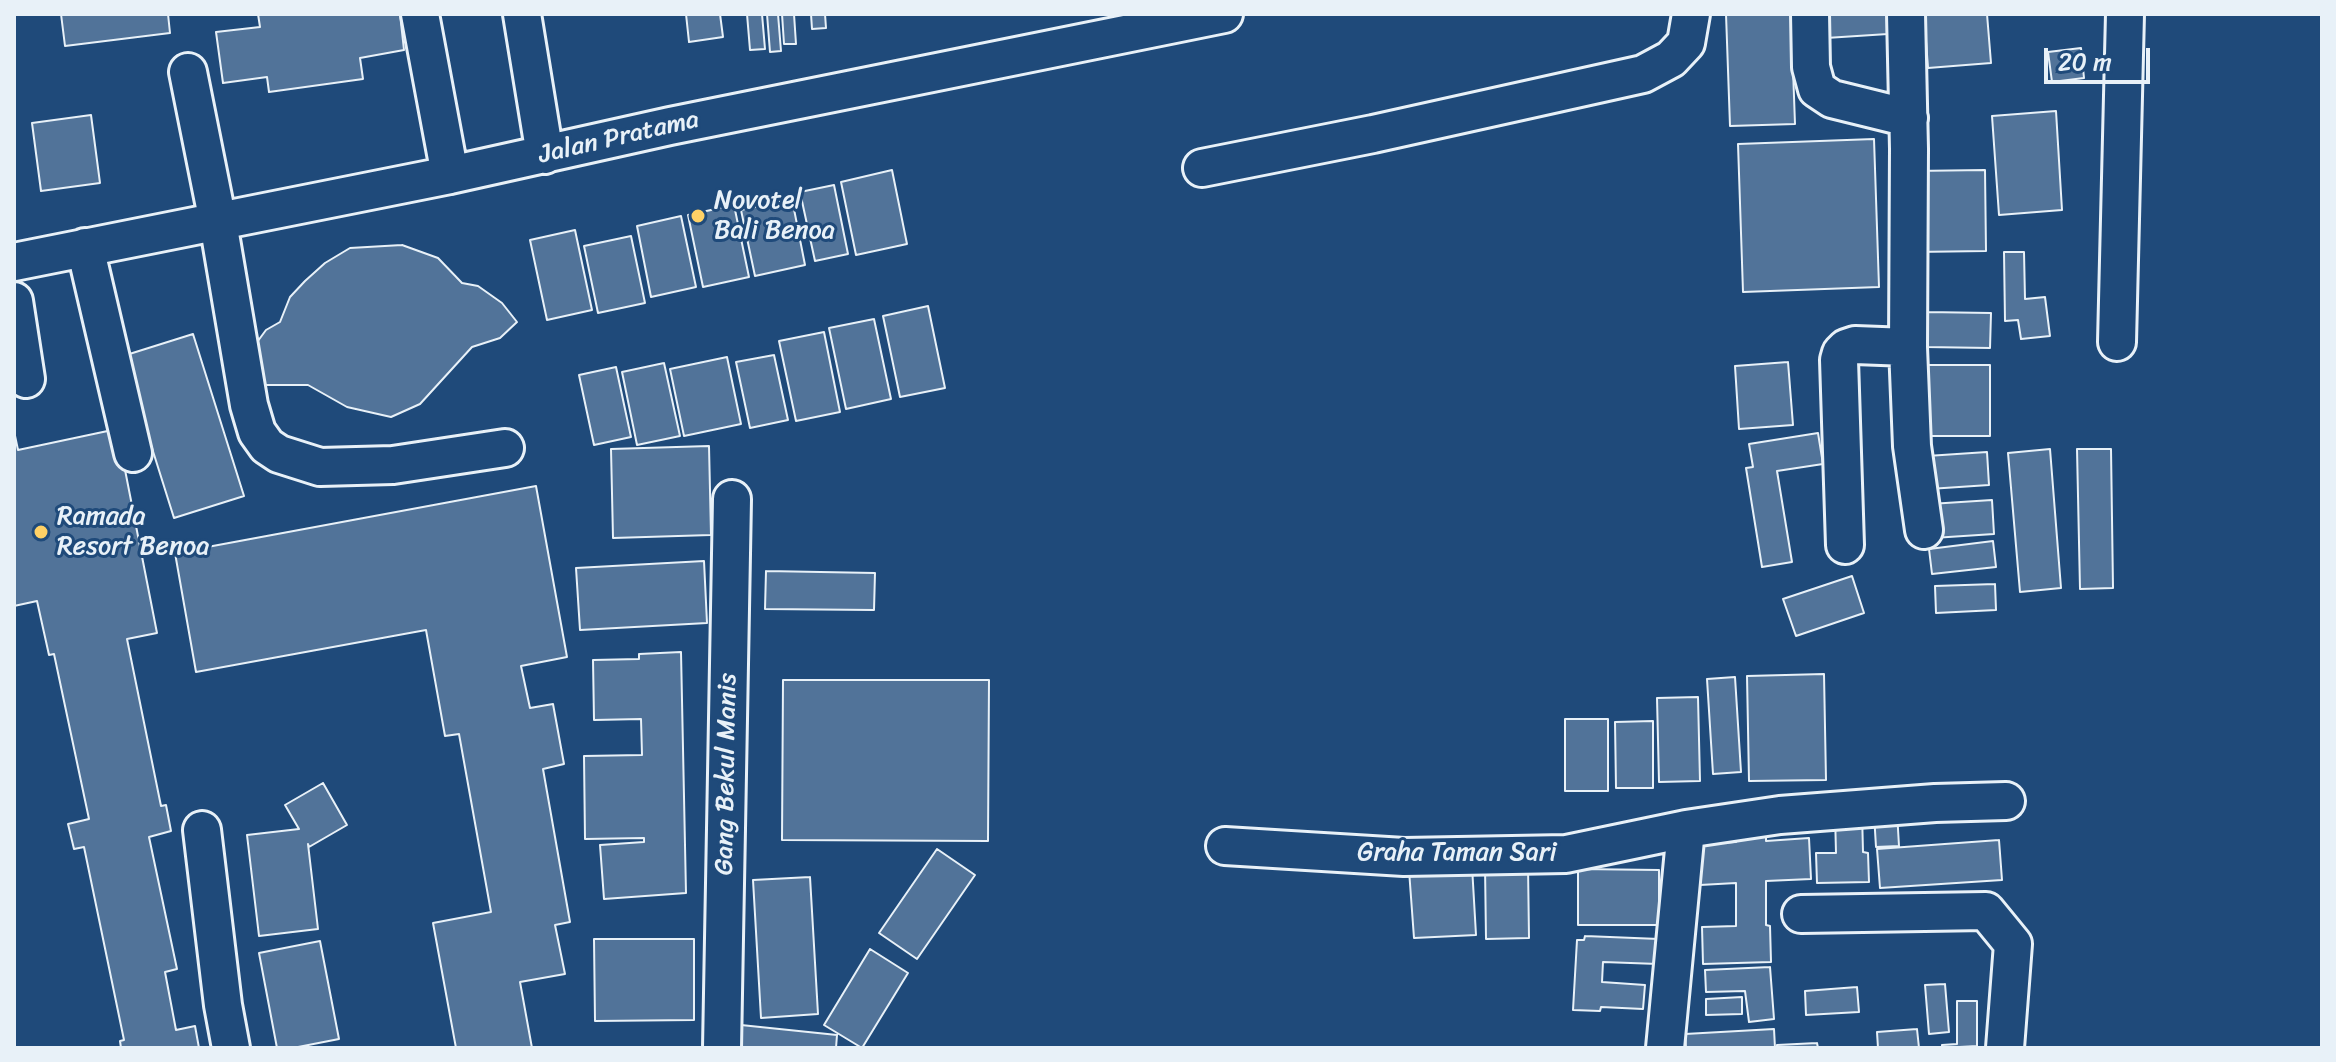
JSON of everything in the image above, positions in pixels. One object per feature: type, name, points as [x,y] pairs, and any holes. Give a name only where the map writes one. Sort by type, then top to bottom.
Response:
[{"type":"street","points":[[420,14],[450,175]]},
{"type":"street","points":[[522,14],[545,155]]},
{"type":"street","points":[[1202,168],[1643,74],[1671,59],[1686,43],[1691,14]]},
{"type":"street","points":[[1810,14],[1811,67],[1817,89],[1832,99],[1909,118]]},
{"type":"street","points":[[1906,14],[1908,347],[1912,446],[1924,530]]},
{"type":"street","points":[[2117,342],[2125,14]]},
{"type":"street","name":"Jalan Pratama","points":[[14,262],[450,175],[670,126],[1216,15]]},
{"type":"street","points":[[188,72],[218,222],[249,405],[257,432],[267,446],[279,454],[320,467],[393,465],[505,448]]},
{"type":"street","points":[[85,247],[133,453]]},
{"type":"street","points":[[15,319],[26,379]]},
{"type":"street","points":[[1845,545],[1841,353],[1855,345],[1908,347]]},
{"type":"street","name":"Gang Bekul Manis","points":[[722,1048],[732,499]]},
{"type":"street","name":"Graha Taman Sari","points":[[1225,846],[1404,857],[1566,854],[1686,829],[1780,815],[2006,801]]},
{"type":"street","points":[[1665,1048],[1686,829]]},
{"type":"street","points":[[202,830],[231,1048]]},
{"type":"street","points":[[1801,914],[1986,911],[2013,944],[2005,1048]]},
{"type":"building","points":[[61,14],[168,14],[170,33],[65,46]]},
{"type":"building","points":[[258,14],[400,14],[404,50],[360,58],[363,79],[269,92],[267,77],[223,83],[216,32],[260,27]]},
{"type":"building","points":[[686,14],[720,14],[723,37],[689,42]]},
{"type":"building","points":[[747,14],[762,14],[765,49],[750,50]]},
{"type":"building","points":[[767,14],[778,14],[781,51],[770,52]]},
{"type":"building","points":[[782,14],[794,14],[796,44],[784,44]]},
{"type":"building","points":[[811,14],[825,14],[826,28],[812,29]]},
{"type":"building","points":[[1726,14],[1791,14],[1795,124],[1730,126]]},
{"type":"building","points":[[1825,14],[1887,14],[1888,34],[1826,38]]},
{"type":"building","points":[[1924,14],[1987,14],[1991,63],[1928,68]]},
{"type":"building","points":[[2081,48],[2084,78],[2052,82],[2048,52]]},
{"type":"building","points":[[2056,111],[2062,210],[1999,215],[1992,116]]},
{"type":"building","points":[[91,115],[100,183],[41,191],[32,123]]},
{"type":"building","points":[[1874,139],[1879,287],[1743,292],[1738,144]]},
{"type":"building","points":[[892,170],[907,244],[856,255],[841,182]]},
{"type":"building","points":[[1985,170],[1986,251],[1914,252],[1913,171]]},
{"type":"building","points":[[834,185],[848,254],[815,261],[800,192]]},
{"type":"building","points":[[792,199],[805,265],[755,276],[741,210]]},
{"type":"building","points":[[734,205],[749,277],[703,287],[688,215]]},
{"type":"building","points":[[681,216],[696,287],[651,297],[637,226]]},
{"type":"building","points":[[575,230],[592,310],[547,320],[530,240]]},
{"type":"building","points":[[631,236],[645,303],[598,313],[584,246]]},
{"type":"building","points":[[402,245],[438,258],[462,283],[478,286],[502,303],[517,322],[500,338],[472,347],[420,404],[391,417],[347,407],[308,385],[261,385],[252,349],[266,330],[280,322],[290,297],[305,281],[325,263],[350,248]]},
{"type":"building","points":[[2004,252],[2024,252],[2025,299],[2045,297],[2050,336],[2021,339],[2018,320],[2005,321]]},
{"type":"building","points":[[928,306],[945,388],[900,397],[883,316]]},
{"type":"building","points":[[1926,312],[1991,313],[1990,348],[1925,347]]},
{"type":"building","points":[[874,319],[891,399],[846,409],[829,328]]},
{"type":"building","points":[[824,332],[840,412],[796,421],[779,341]]},
{"type":"building","points":[[193,334],[244,496],[174,518],[123,356]]},
{"type":"building","points":[[774,355],[788,420],[750,428],[736,362]]},
{"type":"building","points":[[727,357],[741,424],[684,436],[670,369]]},
{"type":"building","points":[[1788,362],[1793,425],[1739,429],[1735,366]]},
{"type":"building","points":[[664,363],[680,436],[637,445],[622,372]]},
{"type":"building","points":[[1927,365],[1990,365],[1990,436],[1927,436]]},
{"type":"building","points":[[616,367],[631,437],[594,445],[579,375]]},
{"type":"building","points":[[117,429],[157,633],[127,639],[161,806],[166,805],[171,831],[149,837],[177,969],[165,972],[176,1030],[195,1026],[199,1048],[121,1048],[120,1041],[124,1040],[84,847],[74,849],[68,824],[89,819],[54,654],[49,655],[37,601],[14,606],[14,431],[18,450]]},
{"type":"building","points":[[1818,433],[1823,464],[1777,471],[1792,562],[1762,567],[1746,468],[1753,467],[1749,444]]},
{"type":"building","points":[[709,446],[711,535],[613,538],[611,449]]},
{"type":"building","points":[[2050,449],[2061,588],[2020,592],[2008,453]]},
{"type":"building","points":[[2077,449],[2111,449],[2113,588],[2080,589]]},
{"type":"building","points":[[1987,452],[1989,485],[1929,489],[1927,456]]},
{"type":"building","points":[[536,486],[567,657],[521,666],[530,708],[553,704],[564,764],[543,769],[570,922],[555,925],[565,974],[520,982],[532,1048],[456,1048],[433,923],[491,912],[459,734],[445,736],[426,630],[196,672],[175,553]]},
{"type":"building","points":[[1992,500],[1994,534],[1933,538],[1930,504]]},
{"type":"building","points":[[1993,541],[1996,567],[1932,574],[1929,549]]},
{"type":"building","points":[[704,561],[707,623],[580,630],[576,568]]},
{"type":"building","points":[[766,571],[875,573],[874,610],[765,609]]},
{"type":"building","points":[[1852,576],[1864,613],[1796,636],[1783,599]]},
{"type":"building","points":[[1995,584],[1996,610],[1936,613],[1935,586]]},
{"type":"building","points":[[681,652],[686,893],[604,899],[600,845],[644,842],[644,838],[585,839],[584,756],[642,755],[641,719],[594,720],[593,660],[639,659],[639,654]]},
{"type":"building","points":[[1824,674],[1826,780],[1749,781],[1747,676]]},
{"type":"building","points":[[1735,677],[1741,772],[1713,774],[1707,679]]},
{"type":"building","points":[[783,680],[989,680],[988,841],[782,840]]},
{"type":"building","points":[[1698,697],[1700,781],[1659,782],[1657,698]]},
{"type":"building","points":[[1565,719],[1608,719],[1608,791],[1565,791]]},
{"type":"building","points":[[1653,721],[1653,788],[1616,788],[1615,722]]},
{"type":"building","points":[[323,783],[347,825],[309,847],[308,844],[318,929],[259,936],[247,835],[299,829],[285,805]]},
{"type":"building","points":[[1897,812],[1899,846],[1876,847],[1874,814]]},
{"type":"building","points":[[1862,813],[1863,852],[1868,853],[1869,882],[1817,883],[1816,853],[1836,853],[1835,814]]},
{"type":"building","points":[[1736,826],[1766,826],[1766,841],[1809,838],[1811,879],[1766,881],[1766,925],[1770,926],[1771,962],[1703,964],[1702,927],[1736,926],[1736,883],[1700,885],[1698,844],[1736,842]]},
{"type":"building","points":[[1999,840],[2002,880],[1880,888],[1877,849]]},
{"type":"building","points":[[937,849],[975,875],[917,959],[879,933]]},
{"type":"building","points":[[1528,865],[1529,938],[1486,939],[1485,866]]},
{"type":"building","points":[[1472,866],[1476,935],[1414,938],[1409,870]]},
{"type":"building","points":[[1578,869],[1659,870],[1659,925],[1578,925]]},
{"type":"building","points":[[810,877],[818,1014],[761,1018],[753,880]]},
{"type":"building","points":[[1585,936],[1659,939],[1658,964],[1603,962],[1602,982],[1645,985],[1643,1009],[1601,1007],[1600,1011],[1573,1010],[1577,940],[1584,940]]},
{"type":"building","points":[[594,939],[694,939],[694,1020],[595,1021]]},
{"type":"building","points":[[320,941],[339,1039],[277,1048],[259,953]]},
{"type":"building","points":[[870,949],[908,973],[862,1048],[824,1025]]},
{"type":"building","points":[[1770,967],[1774,1019],[1749,1022],[1745,991],[1706,992],[1705,970]]},
{"type":"building","points":[[1945,984],[1949,1032],[1929,1034],[1925,985]]},
{"type":"building","points":[[1857,987],[1859,1012],[1806,1015],[1805,991]]},
{"type":"building","points":[[1742,997],[1742,1014],[1706,1015],[1706,999]]},
{"type":"building","points":[[1957,1001],[1977,1001],[1977,1046],[1942,1048],[1942,1045],[1957,1044]]},
{"type":"building","points":[[741,1025],[837,1035],[836,1048],[739,1048]]},
{"type":"building","points":[[1774,1029],[1775,1048],[1686,1048],[1685,1034]]},
{"type":"building","points":[[1917,1029],[1919,1048],[1878,1048],[1877,1032]]},
{"type":"building","points":[[1817,1043],[1818,1048],[1777,1048],[1777,1045]]},
{"type":"place","name":"Novotel Bali Benoa","points":[[698,216]]},
{"type":"place","name":"Ramada Resort Benoa","points":[[41,532]]}]
